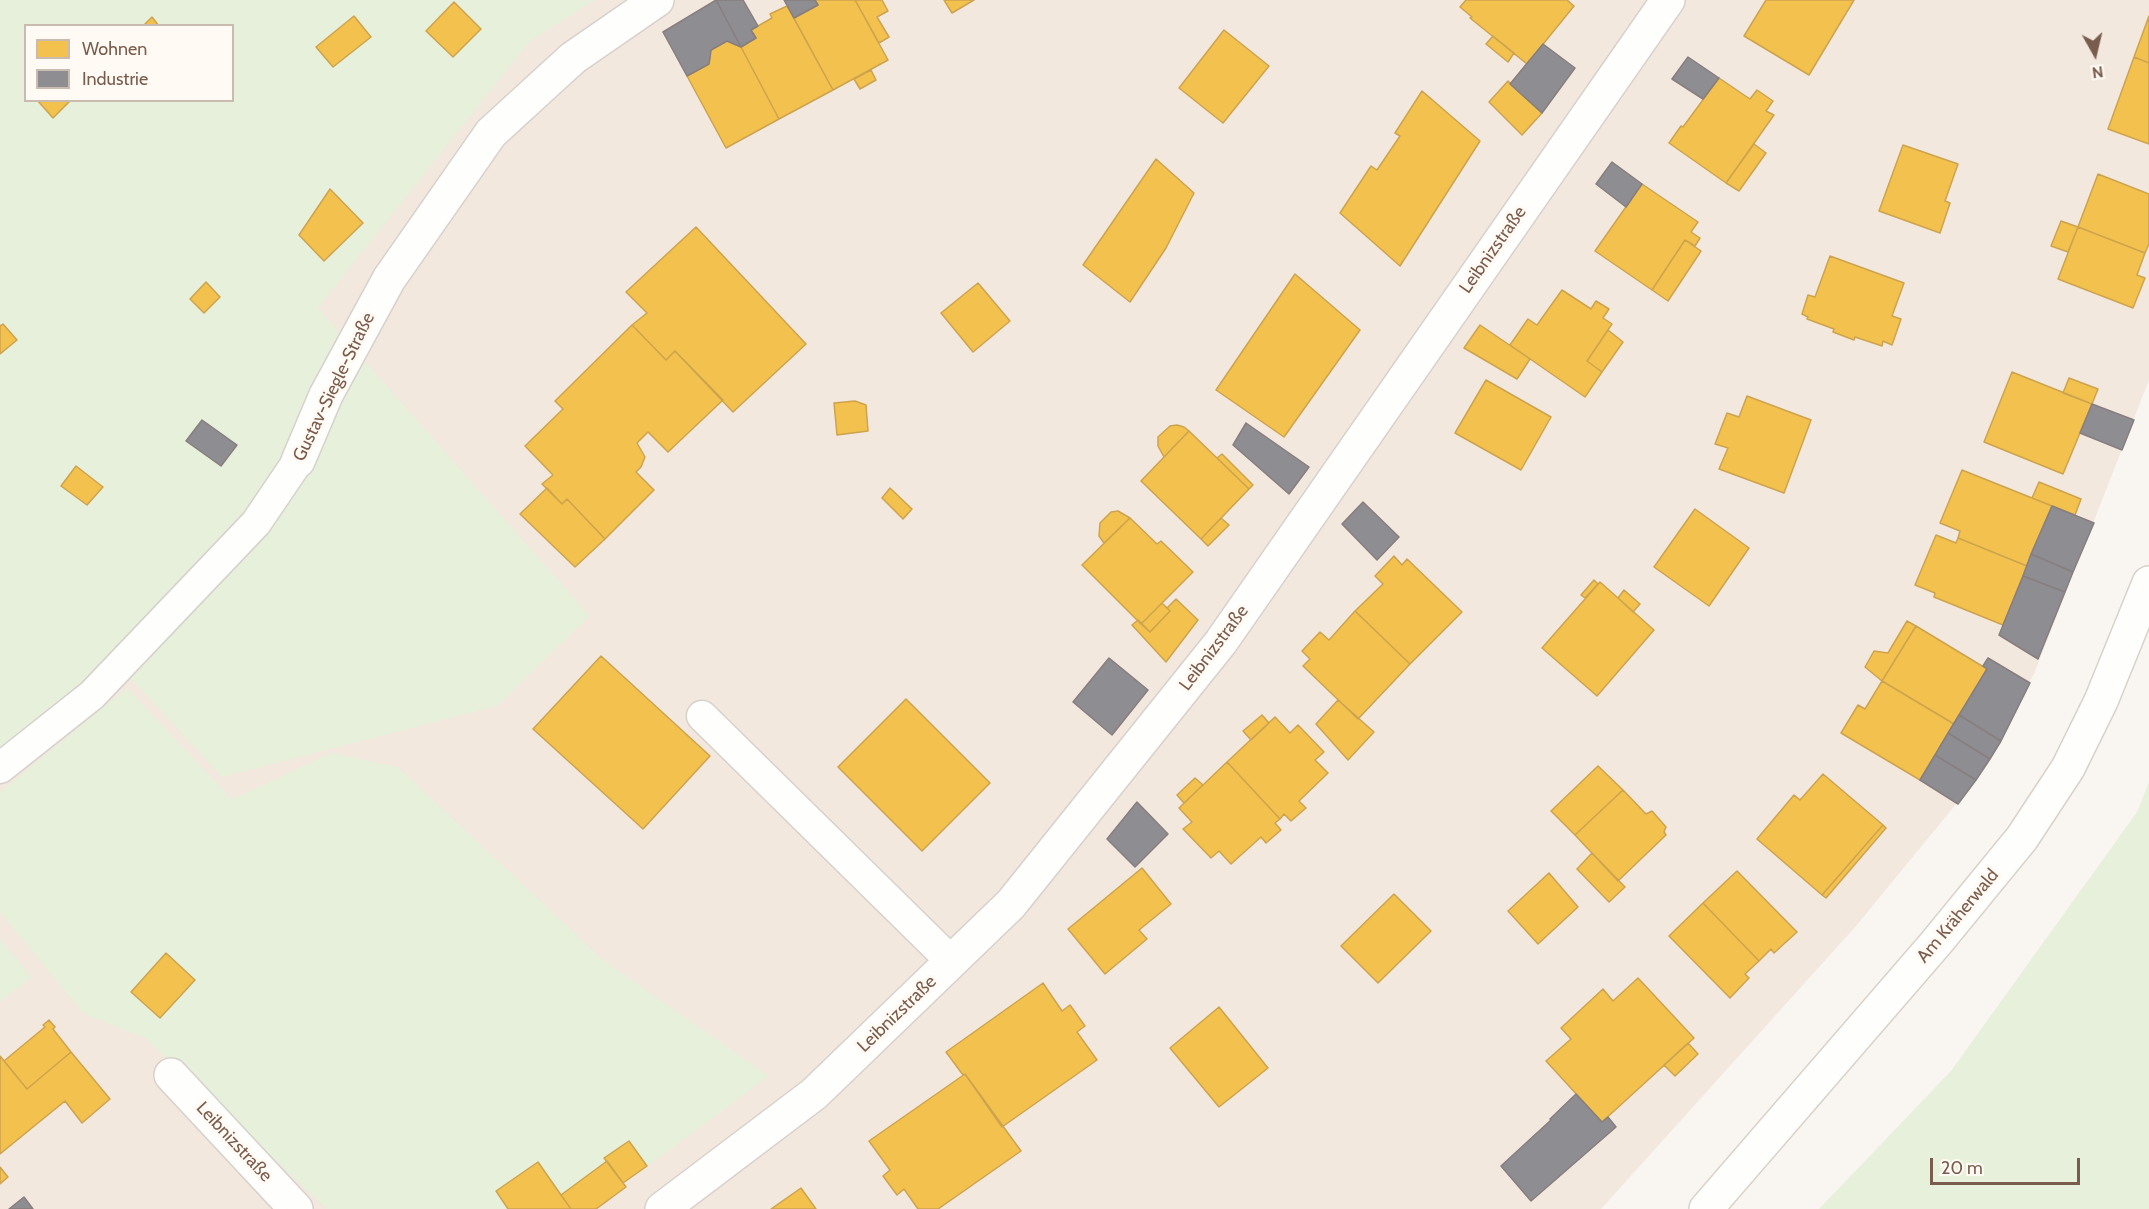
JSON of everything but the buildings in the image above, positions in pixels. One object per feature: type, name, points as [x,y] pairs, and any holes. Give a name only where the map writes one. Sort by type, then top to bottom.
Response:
[{"type":"street","name":"Gustav-Siegle-Straße","points":[[298,461],[326,394],[388,279],[491,133],[573,58],[657,0]]},
{"type":"street","name":"Leibnizstraße","points":[[662,1209],[814,1094],[1011,904],[1221,642],[1668,0]]},
{"type":"street","name":"Am Kräherwald","points":[[1706,1209],[1936,944],[2022,838],[2068,768],[2149,584]]},
{"type":"street","name":"Leibnizstraße","points":[[171,1075],[296,1209]]},
{"type":"lane","name":"Gustav-Siegle-Straße","points":[[0,768],[92,695],[256,523],[298,461]]},
{"type":"lane","points":[[702,716],[952,962]]},
{"type":"shaded area","points":[[0,0],[2149,0],[2149,380],[2034,674],[1961,798],[1856,926],[1601,1209],[0,1209]]},
{"type":"green space","points":[[0,0],[595,0],[529,42],[318,308],[590,616],[497,706],[222,777],[112,658],[0,754]]},
{"type":"green space","points":[[127,688],[232,799],[332,753],[398,767],[602,959],[769,1076],[647,1167],[628,1141],[605,1157],[607,1161],[561,1195],[537,1162],[496,1191],[508,1209],[327,1209],[145,1038],[84,1014],[0,912],[0,792]]},
{"type":"green space","points":[[2149,782],[2149,1209],[1819,1209],[1951,1071],[2137,812]]},
{"type":"green space","points":[[0,939],[32,977],[0,1002]]}]
